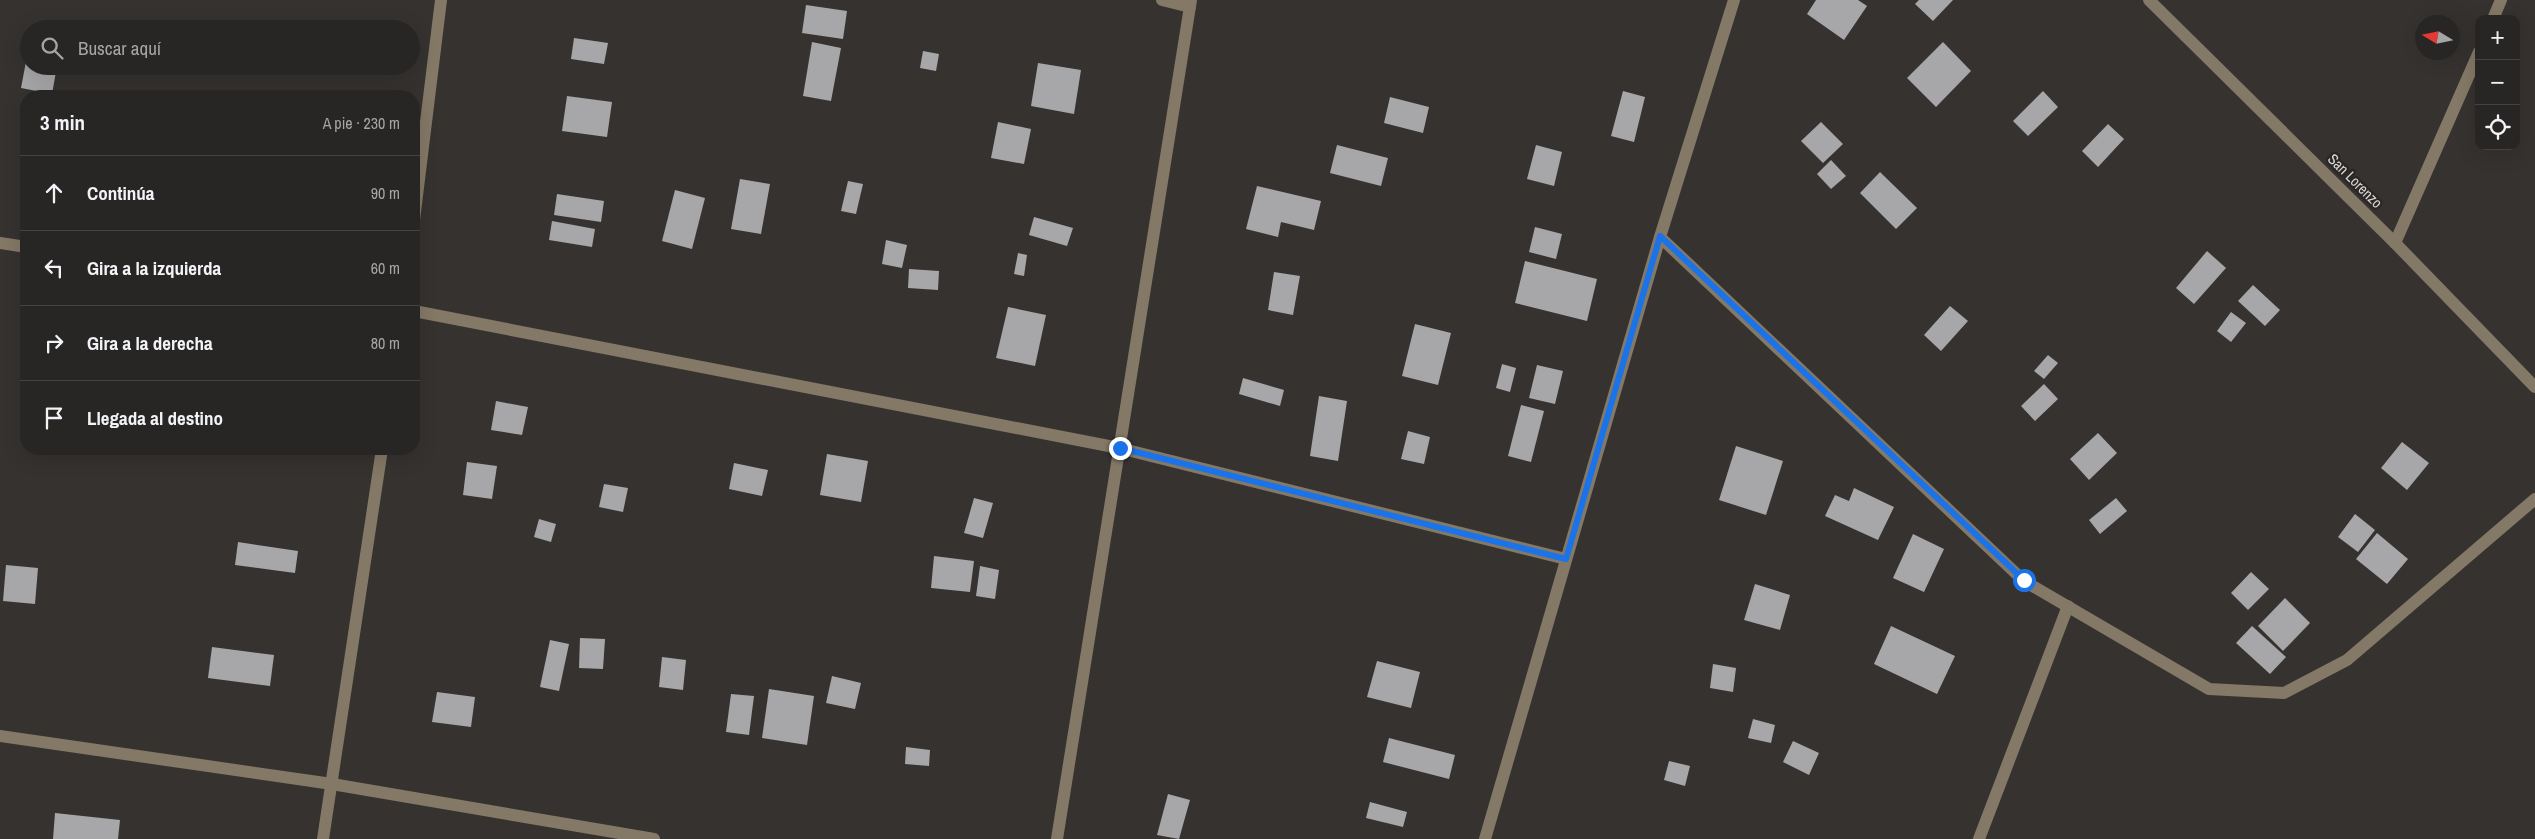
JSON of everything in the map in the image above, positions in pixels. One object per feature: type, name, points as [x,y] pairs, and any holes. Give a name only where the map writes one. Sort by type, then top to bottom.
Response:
[{"type":"street","points":[[420,169],[440,0]]},
{"type":"street","points":[[1057,839],[1191,3],[1162,0]]},
{"type":"street","points":[[1485,839],[1660,236],[1734,0]]},
{"type":"street","name":"San Lorenzo","points":[[2149,0],[2395,243],[2535,387]]},
{"type":"street","points":[[2495,15],[2501,0]]},
{"type":"street","points":[[2395,243],[2475,60]]},
{"type":"street","points":[[1660,236],[2024,580],[2209,689],[2284,693],[2347,660],[2535,499]]},
{"type":"street","points":[[0,243],[20,246]]},
{"type":"street","points":[[420,312],[1120,448],[1566,559]]},
{"type":"street","points":[[322,839],[332,784],[381,455]]},
{"type":"street","points":[[1979,839],[2068,606]]},
{"type":"street","points":[[0,736],[332,784],[654,839]]},
{"type":"building","points":[[1816,0],[1858,0],[1867,6],[1844,40],[1807,14]]},
{"type":"building","points":[[1919,0],[1953,0],[1933,21],[1915,4]]},
{"type":"building","points":[[806,5],[847,11],[843,39],[802,33]]},
{"type":"building","points":[[574,38],[608,43],[604,64],[571,59]]},
{"type":"building","points":[[812,42],[841,48],[831,101],[803,96]]},
{"type":"building","points":[[1943,42],[1971,71],[1936,107],[1907,78]]},
{"type":"building","points":[[923,51],[939,54],[936,71],[920,68]]},
{"type":"building","points":[[1038,63],[1081,70],[1074,114],[1031,106]]},
{"type":"building","points":[[23,75],[55,75],[53,90],[21,88]]},
{"type":"building","points":[[1623,91],[1645,97],[1634,142],[1611,136]]},
{"type":"building","points":[[2043,91],[2058,107],[2028,136],[2013,121]]},
{"type":"building","points":[[567,96],[612,102],[607,137],[562,131]]},
{"type":"building","points":[[1390,97],[1429,107],[1423,133],[1384,123]]},
{"type":"building","points":[[998,122],[1031,129],[1024,164],[991,158]]},
{"type":"building","points":[[1821,122],[1843,144],[1823,163],[1801,141]]},
{"type":"building","points":[[2108,124],[2124,139],[2098,167],[2082,151]]},
{"type":"building","points":[[1337,145],[1388,158],[1381,186],[1330,173]]},
{"type":"building","points":[[1536,145],[1562,152],[1554,186],[1527,179]]},
{"type":"building","points":[[1831,160],[1846,176],[1831,189],[1817,174]]},
{"type":"building","points":[[1880,172],[1917,208],[1896,229],[1860,193]]},
{"type":"building","points":[[740,179],[770,184],[761,234],[731,229]]},
{"type":"building","points":[[848,181],[863,184],[856,214],[841,211]]},
{"type":"building","points":[[1257,186],[1321,201],[1314,230],[1281,222],[1278,237],[1246,229]]},
{"type":"building","points":[[675,190],[705,198],[692,249],[662,241]]},
{"type":"building","points":[[557,194],[604,201],[601,222],[554,215]]},
{"type":"building","points":[[1034,217],[1073,228],[1067,246],[1029,235]]},
{"type":"building","points":[[552,221],[595,229],[592,247],[549,240]]},
{"type":"building","points":[[1535,227],[1562,234],[1556,259],[1529,252]]},
{"type":"building","points":[[886,240],[907,245],[902,268],[882,264]]},
{"type":"building","points":[[2207,251],[2226,268],[2194,304],[2176,288]]},
{"type":"building","points":[[1018,253],[1027,255],[1024,276],[1014,274]]},
{"type":"building","points":[[1525,261],[1597,279],[1587,321],[1515,303]]},
{"type":"building","points":[[909,269],[939,271],[938,290],[908,288]]},
{"type":"building","points":[[1274,272],[1300,276],[1293,315],[1268,310]]},
{"type":"building","points":[[2253,285],[2280,310],[2265,326],[2238,301]]},
{"type":"building","points":[[1950,306],[1968,321],[1941,351],[1924,335]]},
{"type":"building","points":[[1008,307],[1046,315],[1035,366],[996,358]]},
{"type":"building","points":[[2231,312],[2246,323],[2231,342],[2217,331]]},
{"type":"building","points":[[1415,324],[1451,333],[1438,385],[1402,376]]},
{"type":"building","points":[[2048,355],[2058,363],[2044,379],[2034,371]]},
{"type":"building","points":[[1502,364],[1516,368],[1510,392],[1496,388]]},
{"type":"building","points":[[1537,365],[1563,371],[1555,404],[1529,398]]},
{"type":"building","points":[[1243,378],[1284,390],[1280,406],[1239,394]]},
{"type":"building","points":[[2044,384],[2058,399],[2035,421],[2021,406]]},
{"type":"building","points":[[1319,396],[1347,401],[1338,461],[1310,456]]},
{"type":"building","points":[[496,401],[528,407],[522,435],[491,430]]},
{"type":"building","points":[[1521,405],[1544,411],[1531,462],[1508,456]]},
{"type":"building","points":[[1408,431],[1430,437],[1424,464],[1401,459]]},
{"type":"building","points":[[2098,433],[2117,453],[2089,480],[2070,459]]},
{"type":"building","points":[[2402,442],[2429,463],[2407,490],[2381,468]]},
{"type":"building","points":[[1736,446],[1783,461],[1766,515],[1719,500]]},
{"type":"building","points":[[827,454],[868,461],[861,502],[820,495]]},
{"type":"building","points":[[467,462],[497,466],[492,499],[463,495]]},
{"type":"building","points":[[734,463],[768,470],[762,496],[729,489]]},
{"type":"building","points":[[604,484],[628,488],[623,512],[599,507]]},
{"type":"building","points":[[1854,488],[1894,507],[1878,540],[1825,516],[1835,495],[1849,501]]},
{"type":"building","points":[[974,498],[993,503],[983,538],[964,533]]},
{"type":"building","points":[[2116,498],[2127,511],[2100,534],[2089,520]]},
{"type":"building","points":[[2355,514],[2375,530],[2358,552],[2338,537]]},
{"type":"building","points":[[539,519],[556,524],[551,542],[534,537]]},
{"type":"building","points":[[2377,533],[2408,559],[2387,584],[2356,559]]},
{"type":"building","points":[[1913,534],[1944,549],[1924,592],[1893,578]]},
{"type":"building","points":[[238,542],[298,551],[295,573],[235,565]]},
{"type":"building","points":[[934,556],[974,561],[970,592],[931,588]]},
{"type":"building","points":[[6,565],[38,568],[35,604],[3,601]]},
{"type":"building","points":[[980,566],[999,570],[995,599],[976,596]]},
{"type":"building","points":[[2251,572],[2269,589],[2248,610],[2231,593]]},
{"type":"building","points":[[1755,584],[1790,595],[1780,630],[1744,620]]},
{"type":"building","points":[[2285,598],[2310,623],[2283,651],[2258,626]]},
{"type":"building","points":[[1891,626],[1955,656],[1937,694],[1874,664]]},
{"type":"building","points":[[2252,626],[2286,657],[2270,674],[2236,643]]},
{"type":"building","points":[[580,638],[605,639],[603,669],[579,668]]},
{"type":"building","points":[[550,640],[569,644],[559,691],[540,687]]},
{"type":"building","points":[[212,647],[274,655],[270,686],[208,678]]},
{"type":"building","points":[[662,657],[686,660],[683,690],[659,687]]},
{"type":"building","points":[[1377,661],[1420,672],[1411,708],[1367,697]]},
{"type":"building","points":[[1713,664],[1736,668],[1733,692],[1710,688]]},
{"type":"building","points":[[832,676],[861,683],[855,709],[826,703]]},
{"type":"building","points":[[769,689],[814,696],[807,745],[762,738]]},
{"type":"building","points":[[437,692],[475,697],[471,727],[432,722]]},
{"type":"building","points":[[731,694],[754,696],[749,735],[726,732]]},
{"type":"building","points":[[1753,719],[1775,725],[1771,743],[1748,738]]},
{"type":"building","points":[[1389,738],[1455,755],[1449,779],[1383,762]]},
{"type":"building","points":[[1793,741],[1819,753],[1809,775],[1783,762]]},
{"type":"building","points":[[906,747],[930,750],[929,766],[905,764]]},
{"type":"building","points":[[1669,761],[1690,766],[1685,786],[1664,780]]},
{"type":"building","points":[[1168,794],[1190,800],[1179,839],[1157,835]]},
{"type":"building","points":[[1370,802],[1407,812],[1403,827],[1366,818]]},
{"type":"building","points":[[55,813],[120,820],[118,839],[53,839]]},
{"type":"route","points":[[1120,448],[1566,559],[1660,236],[2024,580]]}]
